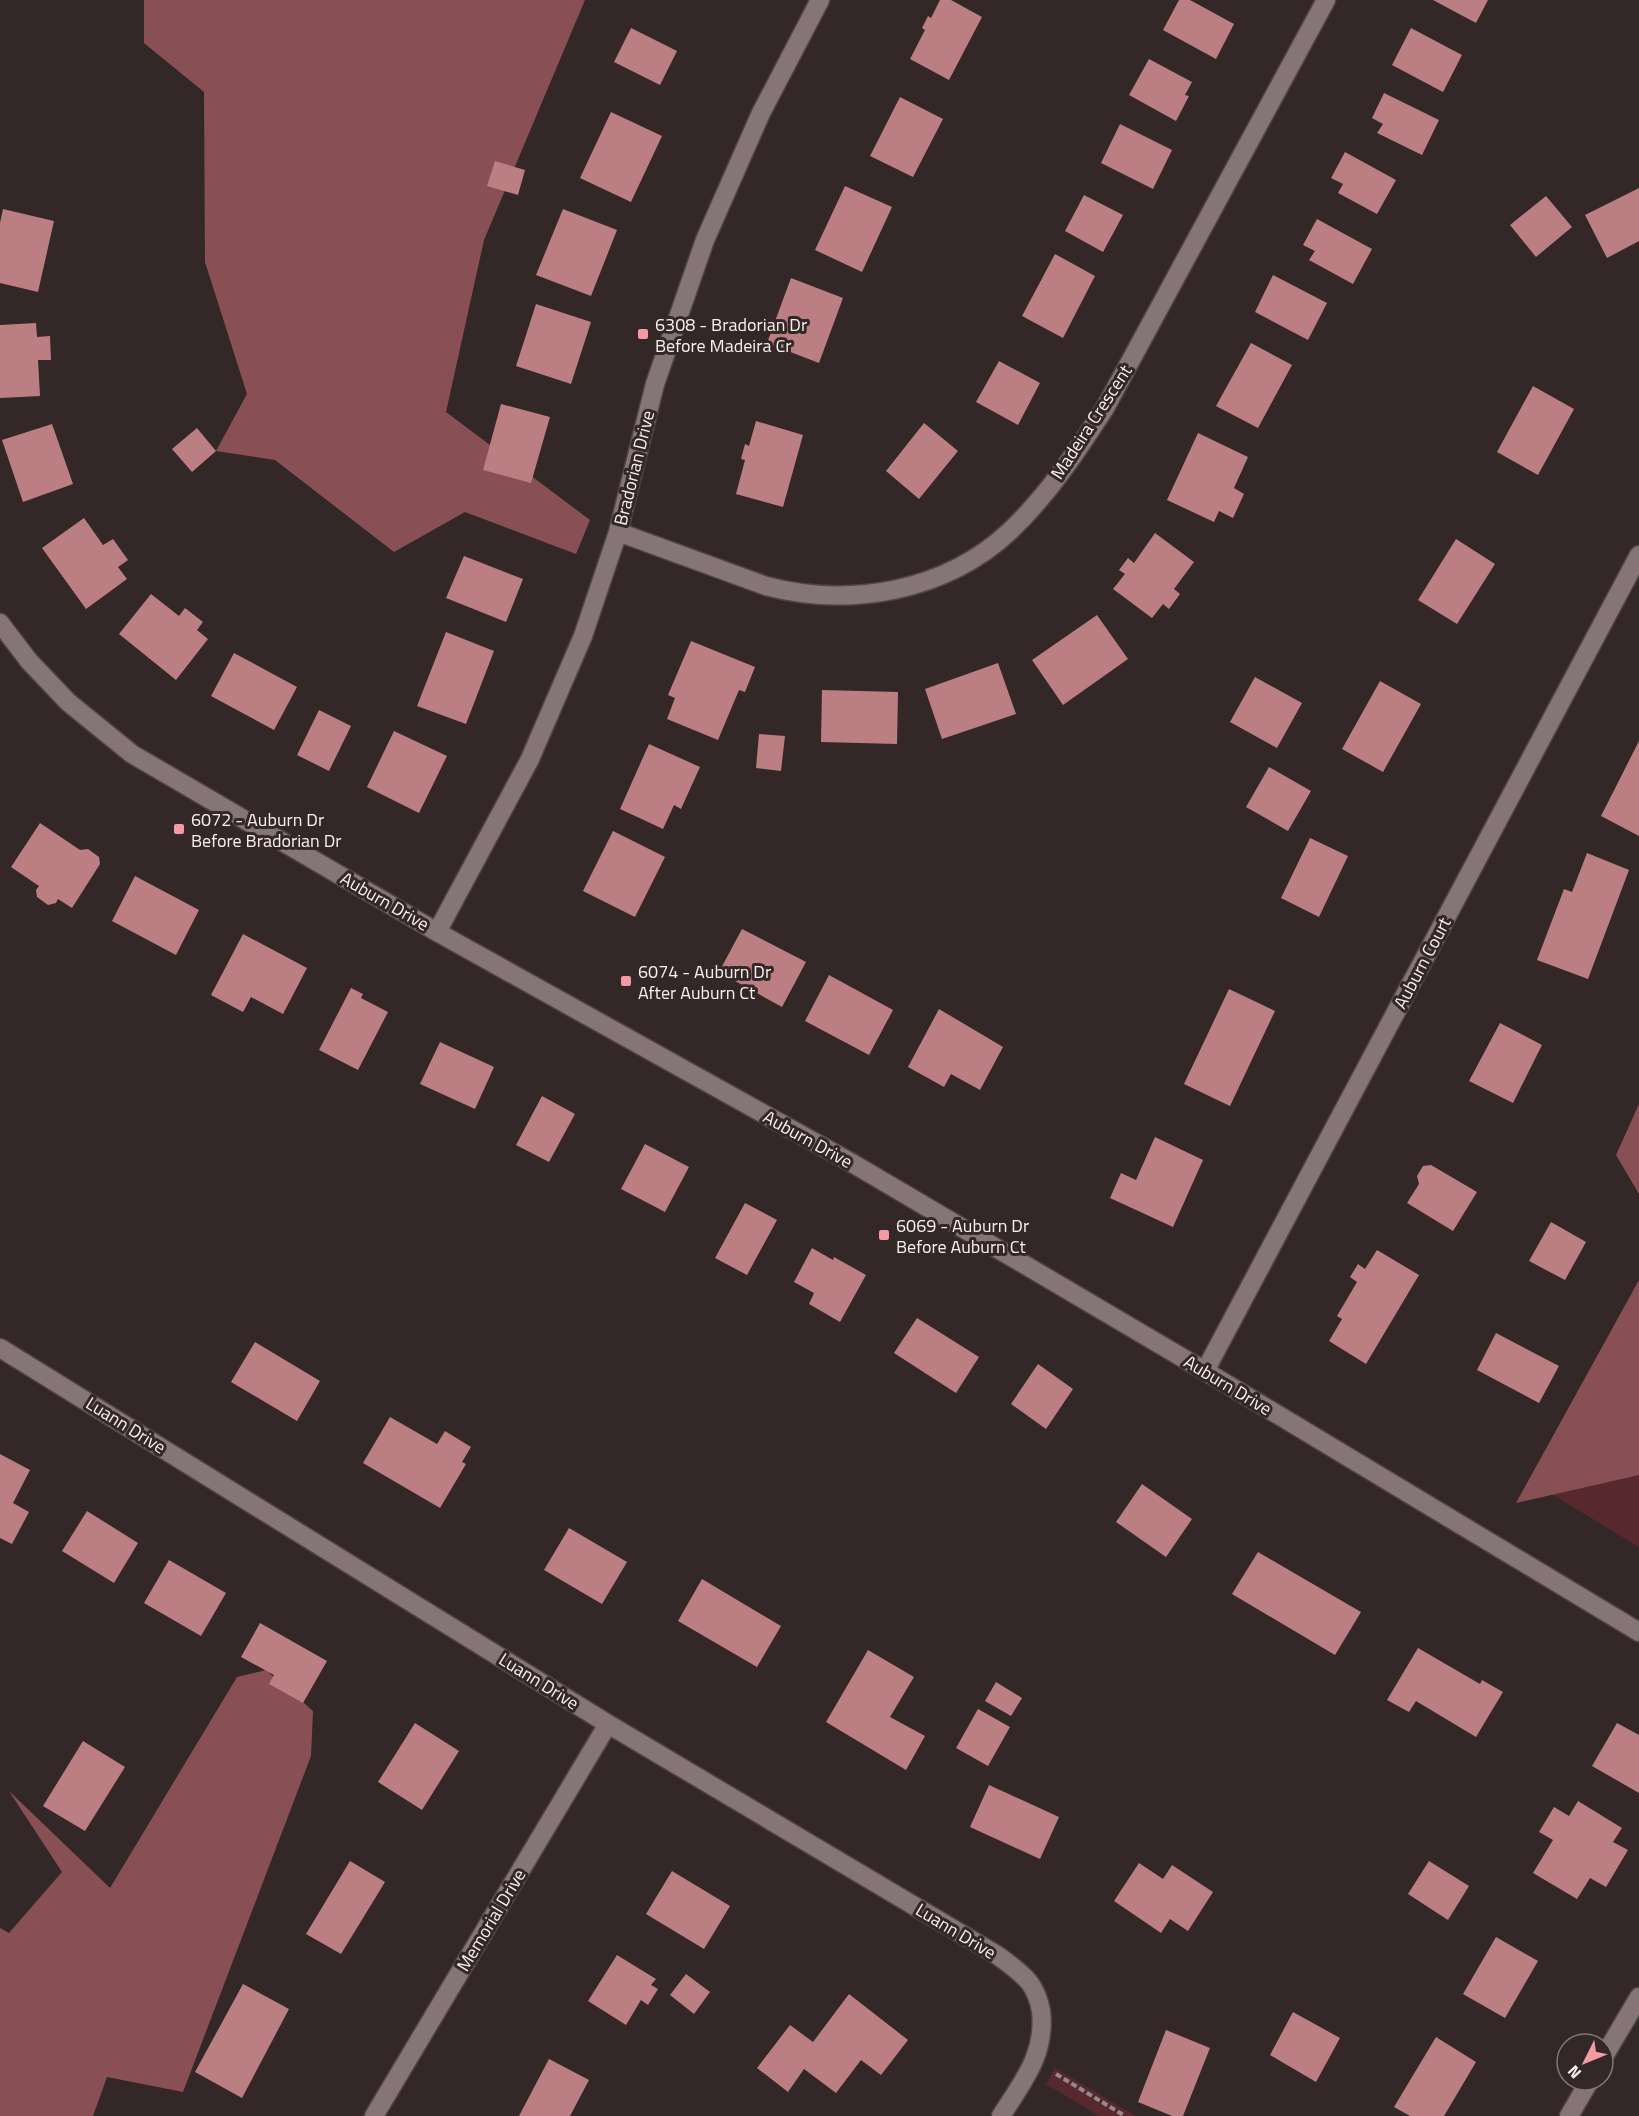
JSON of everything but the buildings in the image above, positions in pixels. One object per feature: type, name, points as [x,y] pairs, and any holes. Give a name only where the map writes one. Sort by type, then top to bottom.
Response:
[{"type":"street","name":"Bradorian Drive","points":[[437,932],[530,759],[583,636],[618,532],[655,384],[705,240],[761,113],[820,0]]},
{"type":"street","name":"Madeira Crescent","points":[[618,532],[766,586],[785,591],[837,596],[864,595],[917,584],[969,561],[1009,532],[1072,459],[1105,408],[1326,0]]},
{"type":"street","name":"Auburn Court","points":[[1205,1371],[1639,555]]},
{"type":"street","name":"Auburn Drive","points":[[0,623],[29,662],[68,702],[132,754],[437,932],[852,1163],[1205,1371],[1639,1632]]},
{"type":"street","name":"Luann Drive","points":[[0,1348],[608,1724],[998,1955],[1029,1981],[1039,1998],[1042,2037],[1035,2061]]},
{"type":"street","name":"Memorial Drive","points":[[374,2116],[608,1724]]},
{"type":"street","points":[[1615,2038],[1639,1997]]},
{"type":"street","points":[[1001,2116],[1035,2061]]},
{"type":"street","points":[[1569,2116],[1583,2092]]},
{"type":"path","points":[[1035,2061],[1125,2116]]},
{"type":"shaded area","points":[[144,0],[585,0],[484,240],[446,412],[590,520],[576,554],[465,512],[394,552],[275,460],[216,451],[247,394],[205,262],[204,92],[144,43]]},
{"type":"shaded area","points":[[1639,1104],[1639,1194],[1616,1155]]},
{"type":"shaded area","points":[[1639,1280],[1639,1475],[1516,1503]]},
{"type":"shaded area","points":[[1639,1351],[1639,1547],[1553,1495]]},
{"type":"shaded area","points":[[266,1670],[313,1711],[311,1756],[183,2092],[107,2077],[93,2116],[0,2116],[0,1928],[9,1933],[62,1872],[9,1791],[110,1888],[237,1677]]},
{"type":"shaded area","points":[[1055,2068],[1136,2116],[1099,2116],[1046,2084]]},
{"type":"place","name":"6308 - Bradorian Dr Before Madeira Cr","points":[[643,334]]},
{"type":"place","name":"6072 - Auburn Dr Before Bradorian Dr","points":[[179,829]]},
{"type":"place","name":"6074 - Auburn Dr After Auburn Ct","points":[[626,981]]},
{"type":"place","name":"6069 - Auburn Dr Before Auburn Ct","points":[[884,1235]]}]
